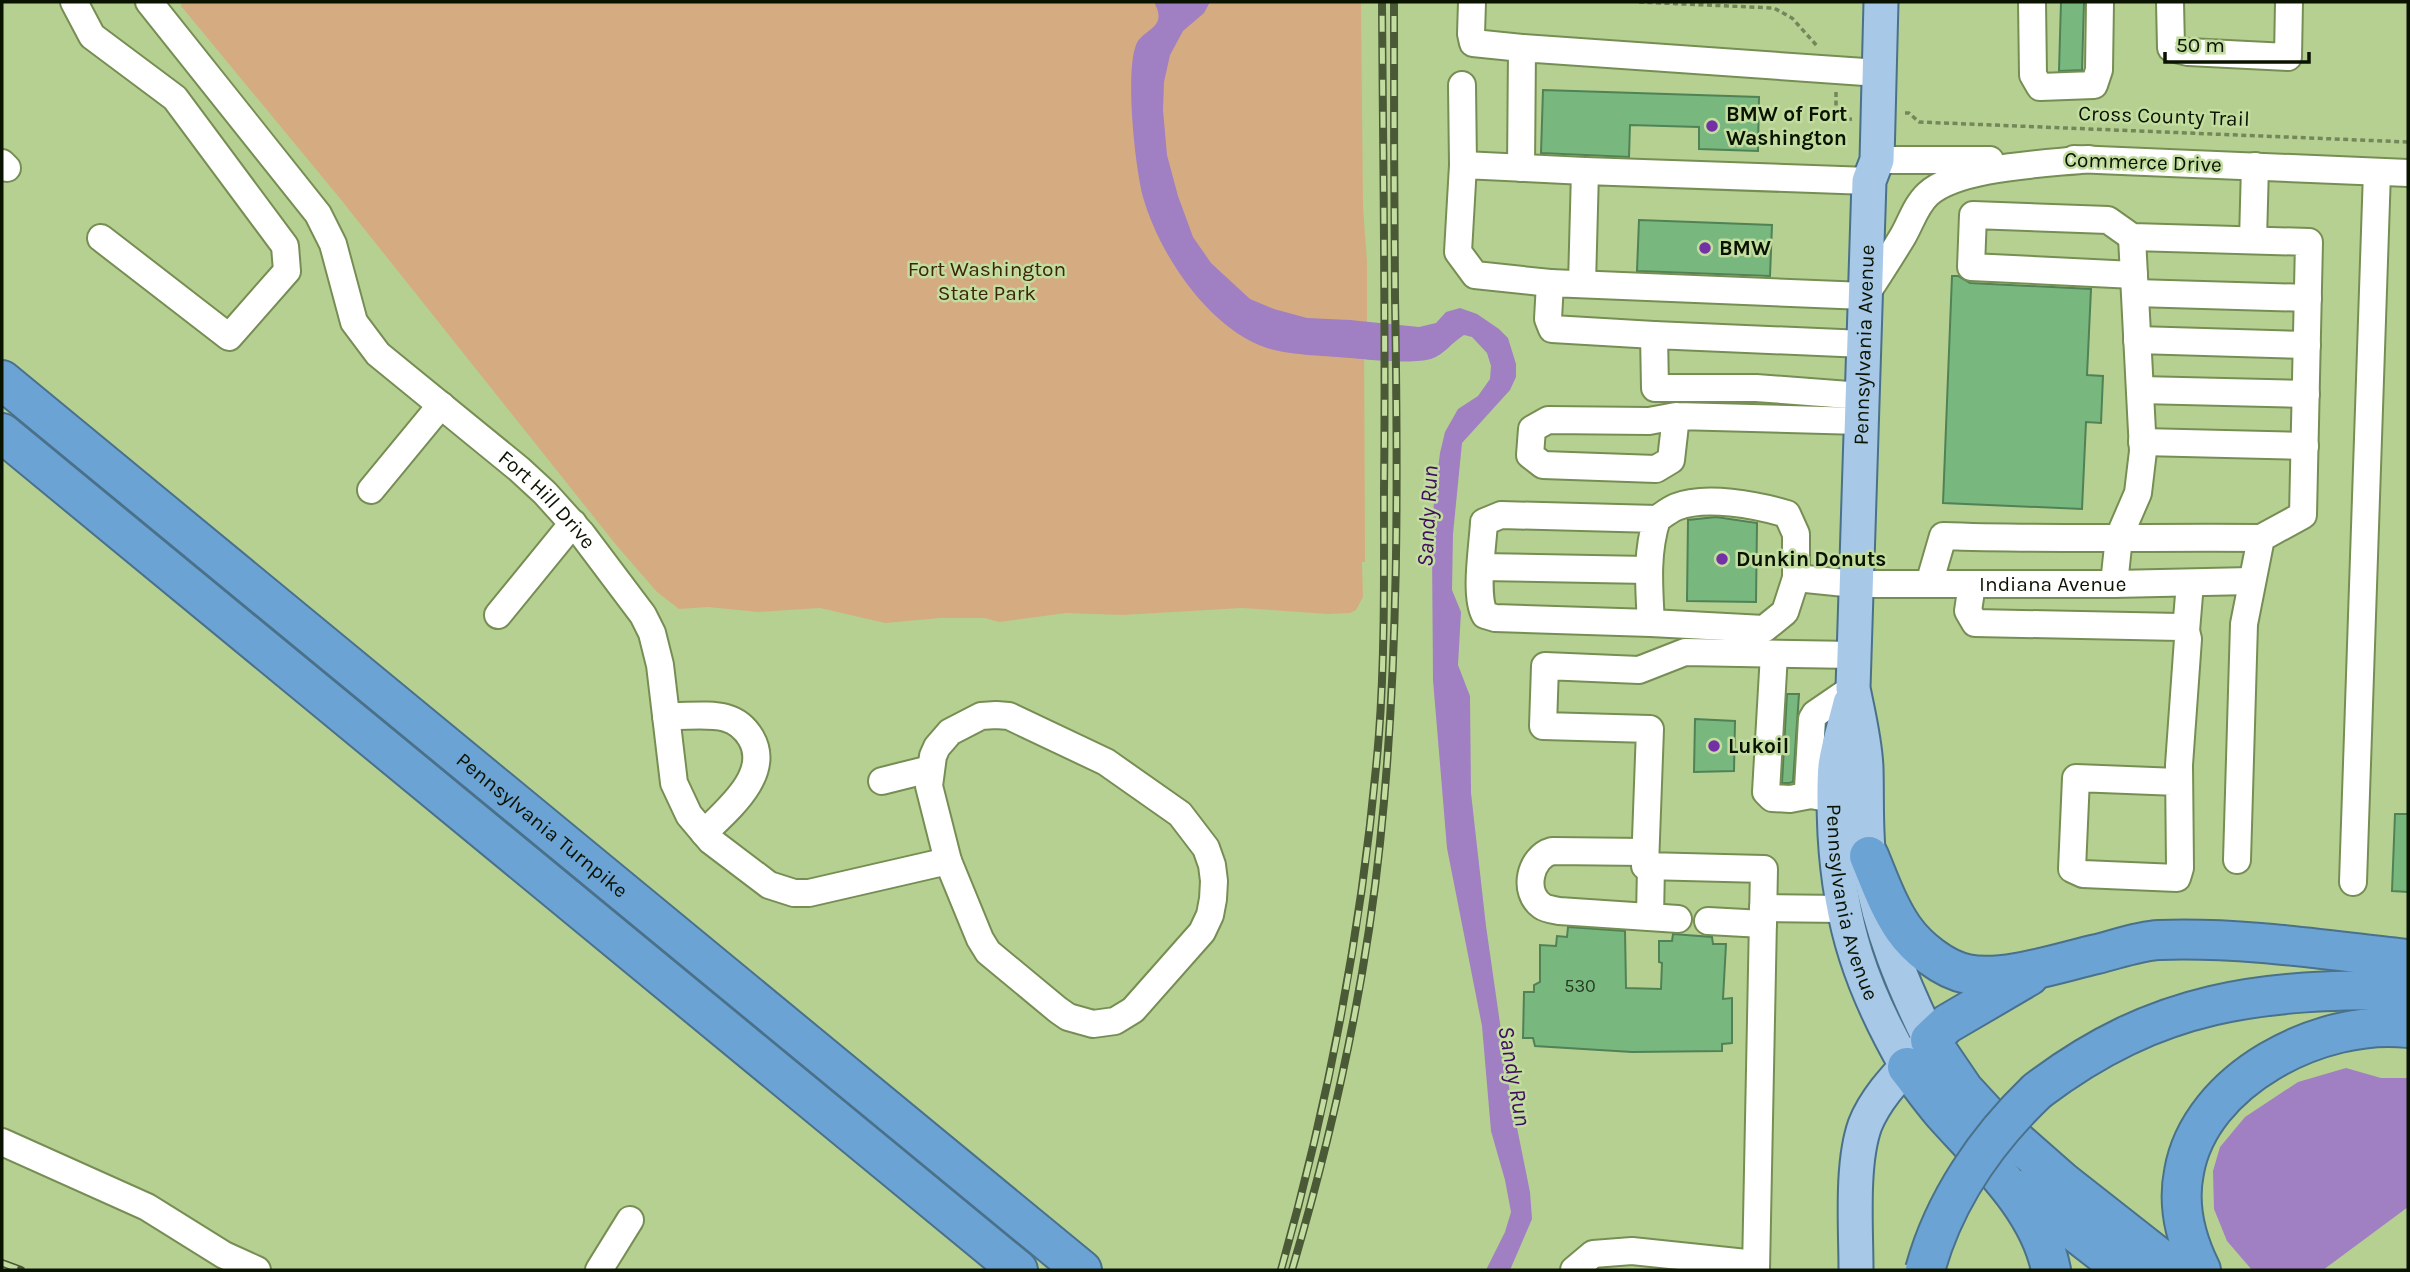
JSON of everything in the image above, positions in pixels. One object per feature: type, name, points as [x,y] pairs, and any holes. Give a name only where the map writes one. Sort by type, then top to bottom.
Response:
[{"type":"highway","name":"Pennsylvania Turnpike","points":[[2,380],[1082,1270]]},
{"type":"highway","name":"Pennsylvania Turnpike","points":[[2,433],[1018,1270]]},
{"type":"highway","points":[[1869,856],[1889,904],[1905,930],[1923,949],[1944,964],[1966,974],[1989,976],[2155,940],[2265,944],[2408,959]]},
{"type":"highway","points":[[1919,1053],[1947,1024],[2024,978],[2053,964]]},
{"type":"highway","points":[[1925,1270],[1939,1228],[1957,1191],[2004,1125],[2038,1091],[2071,1065],[2120,1038],[2180,1014],[2212,1005],[2290,993],[2408,990]]},
{"type":"highway","points":[[2201,1270],[2186,1237],[2183,1222],[2184,1171],[2193,1144],[2206,1120],[2223,1100],[2259,1068],[2312,1040],[2361,1028],[2408,1028]]},
{"type":"highway","points":[[1919,1053],[1941,1110],[1988,1162],[2037,1229],[2051,1270]]},
{"type":"highway","points":[[1919,1053],[1964,1090],[1988,1116],[2063,1182],[2175,1270]]},
{"type":"highway","points":[[1988,1162],[2124,1270]]},
{"type":"main road","name":"Pennsylvania Avenue","points":[[1881,2],[1865,296],[1853,688],[1866,765],[1869,856],[1885,936],[1898,971],[1919,1053]]},
{"type":"main road","name":"Pennsylvania Avenue","points":[[1853,688],[1835,765],[1823,797],[1843,909],[1864,982],[1877,1013],[1919,1053]]},
{"type":"main road","points":[[1856,1270],[1857,1179],[1862,1136],[1876,1104],[1919,1053]]},
{"type":"street","points":[[74,2],[92,36],[175,98],[285,246],[287,271],[229,337],[102,238]]},
{"type":"street","name":"Fort Hill Drive","points":[[149,2],[322,220],[333,244],[354,322],[361,333],[378,354],[545,493],[573,523],[643,615],[652,633],[660,665],[674,783],[689,815],[704,833],[769,885],[794,892],[808,893],[948,861]]},
{"type":"street","points":[[1472,2],[1473,43],[1879,73]]},
{"type":"street","points":[[2032,2],[2032,75],[2040,87],[2064,88],[2094,85],[2099,70],[2099,2]]},
{"type":"street","points":[[2170,2],[2171,48],[2188,52],[2288,57],[2289,2]]},
{"type":"street","points":[[1521,168],[1522,48]]},
{"type":"street","points":[[1462,85],[1458,252],[1475,275],[1550,283],[1865,296],[1903,236],[1917,208],[1927,195],[1944,182],[1978,173],[2090,159]]},
{"type":"street","name":"Commerce Drive","points":[[1462,165],[1585,171],[1873,170],[2090,159],[2408,173]]},
{"type":"street","points":[[2253,240],[2255,166]]},
{"type":"street","points":[[1582,284],[1585,171]]},
{"type":"street","points":[[2353,882],[2377,172]]},
{"type":"street","points":[[1929,584],[1943,536],[2030,539],[2261,538],[2303,515],[2305,446],[2308,298],[2309,242],[2132,237],[2108,220],[1973,215],[1971,267],[2308,298]]},
{"type":"street","points":[[285,246],[322,220]]},
{"type":"street","points":[[2114,584],[2119,537],[2138,493],[2142,442],[2132,237]]},
{"type":"street","points":[[1550,283],[1548,320],[1552,329],[1864,344]]},
{"type":"street","points":[[1654,335],[1655,388],[1756,388],[1862,408]]},
{"type":"street","points":[[2137,340],[2307,345]]},
{"type":"street","points":[[2140,390],[2306,394]]},
{"type":"street","points":[[370,490],[441,405]]},
{"type":"street","points":[[1676,415],[1671,460],[1656,469],[1543,465],[1530,455],[1532,429],[1548,420],[1649,421],[1676,415],[1862,408]]},
{"type":"street","points":[[2142,442],[2305,446]]},
{"type":"street","points":[[1708,502],[1762,506],[1787,514],[1796,534],[1796,578],[1785,612],[1764,629],[1495,618],[1485,615],[1481,608],[1484,522],[1501,515],[1657,519],[1678,506],[1708,502]]},
{"type":"street","points":[[1651,623],[1648,570],[1651,537],[1657,519]]},
{"type":"street","points":[[498,615],[573,523]]},
{"type":"street","points":[[2236,860],[2244,624],[2261,538]]},
{"type":"street","points":[[1481,567],[1648,570]]},
{"type":"street","name":"Indiana Avenue","points":[[1796,578],[1855,584],[2252,581]]},
{"type":"street","points":[[2178,782],[2076,778],[2072,869],[2083,874],[2177,878],[2180,868],[2178,782],[2190,583]]},
{"type":"street","points":[[1972,584],[1968,611],[1975,623],[2180,627],[2186,631]]},
{"type":"street","points":[[1650,918],[1650,729],[1543,726],[1545,666],[1639,670],[1685,652],[1854,655]]},
{"type":"street","points":[[1774,654],[1766,792],[1772,798],[1781,799],[1823,797]]},
{"type":"street","points":[[996,715],[1009,716],[1106,762],[1180,814],[1198,836],[1212,864],[1214,881],[1210,915],[1202,932],[1133,1010],[1115,1021],[1093,1024],[1068,1017],[988,952],[973,926],[948,861],[929,786],[930,769],[937,747],[950,732],[981,716],[996,715]]},
{"type":"street","points":[[666,716],[730,719],[744,728],[753,741],[756,760],[749,780],[743,791],[704,833]]},
{"type":"street","points":[[882,781],[930,769]]},
{"type":"street","points":[[1586,1267],[1593,1254],[1632,1251],[1657,1261],[1756,1267],[1763,869],[1552,850],[1543,853],[1536,861],[1531,876],[1534,895],[1543,906],[1559,911],[1678,919]]},
{"type":"street","points":[[1708,921],[1843,909]]},
{"type":"street","points":[[2,1142],[147,1207],[224,1255],[257,1270]]},
{"type":"street","points":[[599,1270],[629,1220]]},
{"type":"path","points":[[1639,2],[1774,8],[1791,18],[1821,50]]},
{"type":"path","name":"Cross County Trail","points":[[1909,113],[1919,122],[2408,142]]},
{"type":"green space","name":"Fort Washington State Park","points":[[182,2],[1361,2],[1363,207],[1367,262],[1367,322],[1364,322],[1363,597],[1356,610],[1350,613],[1242,608],[1122,615],[1066,613],[999,622],[985,618],[940,618],[885,623],[820,608],[758,612],[708,607],[679,609],[657,592],[617,546],[338,196],[181,6]]},
{"type":"shaded area","points":[[1154,2],[1210,2],[1204,13],[1183,31],[1170,55],[1164,82],[1163,110],[1167,155],[1178,196],[1193,237],[1211,263],[1250,299],[1307,318],[1419,327],[1436,323],[1446,312],[1460,308],[1477,314],[1508,338],[1516,364],[1516,377],[1510,390],[1462,443],[1453,534],[1452,590],[1461,612],[1458,665],[1470,696],[1471,793],[1486,926],[1510,1093],[1530,1192],[1532,1219],[1510,1270],[1486,1270],[1505,1232],[1511,1212],[1491,1131],[1482,1026],[1447,848],[1433,680],[1432,546],[1440,453],[1445,432],[1458,409],[1478,396],[1490,379],[1491,366],[1487,353],[1472,337],[1464,335],[1440,355],[1424,360],[1380,361],[1276,350],[1246,338],[1206,307],[1189,287],[1161,242],[1140,183],[1132,120],[1131,76],[1136,45],[1157,23],[1158,11]]},
{"type":"shaded area","points":[[2346,1068],[2381,1078],[2408,1078],[2408,1207],[2323,1270],[2252,1270],[2227,1241],[2214,1209],[2213,1171],[2220,1147],[2245,1117],[2298,1082]]},
{"type":"building","points":[[2061,2],[2084,2],[2082,70],[2059,71]]},
{"type":"building","name":"BMW of Fort Washington","points":[[1543,90],[1759,97],[1758,151],[1699,149],[1699,127],[1630,125],[1629,157],[1541,153]]},
{"type":"building","name":"BMW","points":[[1639,220],[1772,225],[1770,276],[1637,271]]},
{"type":"building","points":[[1952,276],[1958,276],[1970,283],[2091,289],[2087,375],[2103,376],[2101,423],[2086,422],[2082,509],[1943,503]]},
{"type":"building","name":"Dunkin Donuts","points":[[1716,517],[1757,523],[1756,602],[1687,601],[1688,520]]},
{"type":"building","points":[[1787,694],[1799,694],[1793,782],[1782,783]]},
{"type":"building","name":"Lukoil","points":[[1695,719],[1735,721],[1734,771],[1694,772]]},
{"type":"building","points":[[2395,814],[2408,814],[2408,892],[2392,891]]},
{"type":"building","points":[[1568,927],[1625,931],[1626,988],[1661,989],[1659,941],[1672,941],[1673,934],[1712,937],[1713,944],[1726,944],[1723,999],[1732,998],[1732,1043],[1722,1044],[1722,1051],[1632,1052],[1535,1046],[1533,1038],[1523,1038],[1524,992],[1534,992],[1534,985],[1540,982],[1540,945],[1556,946],[1557,936],[1567,937]]},
{"type":"railway","points":[[1281,1270],[1315,1137],[1343,1005],[1373,803],[1379,734],[1384,581],[1382,2]]},
{"type":"railway","points":[[1292,1270],[1346,1059],[1374,897],[1386,775],[1394,639],[1397,502],[1394,2]]},
{"type":"railway","points":[[2,1263],[21,1270]]},
{"type":"place","name":"BMW of Fort Washington","points":[[1712,126]]},
{"type":"place","name":"BMW","points":[[1705,248]]},
{"type":"place","name":"Dunkin Donuts","points":[[1722,559]]},
{"type":"place","name":"Lukoil","points":[[1714,746]]},
{"type":"water label","name":"Sandy Run","points":[[1427,516]]},
{"type":"water label","name":"Sandy Run","points":[[1515,1076]]}]
